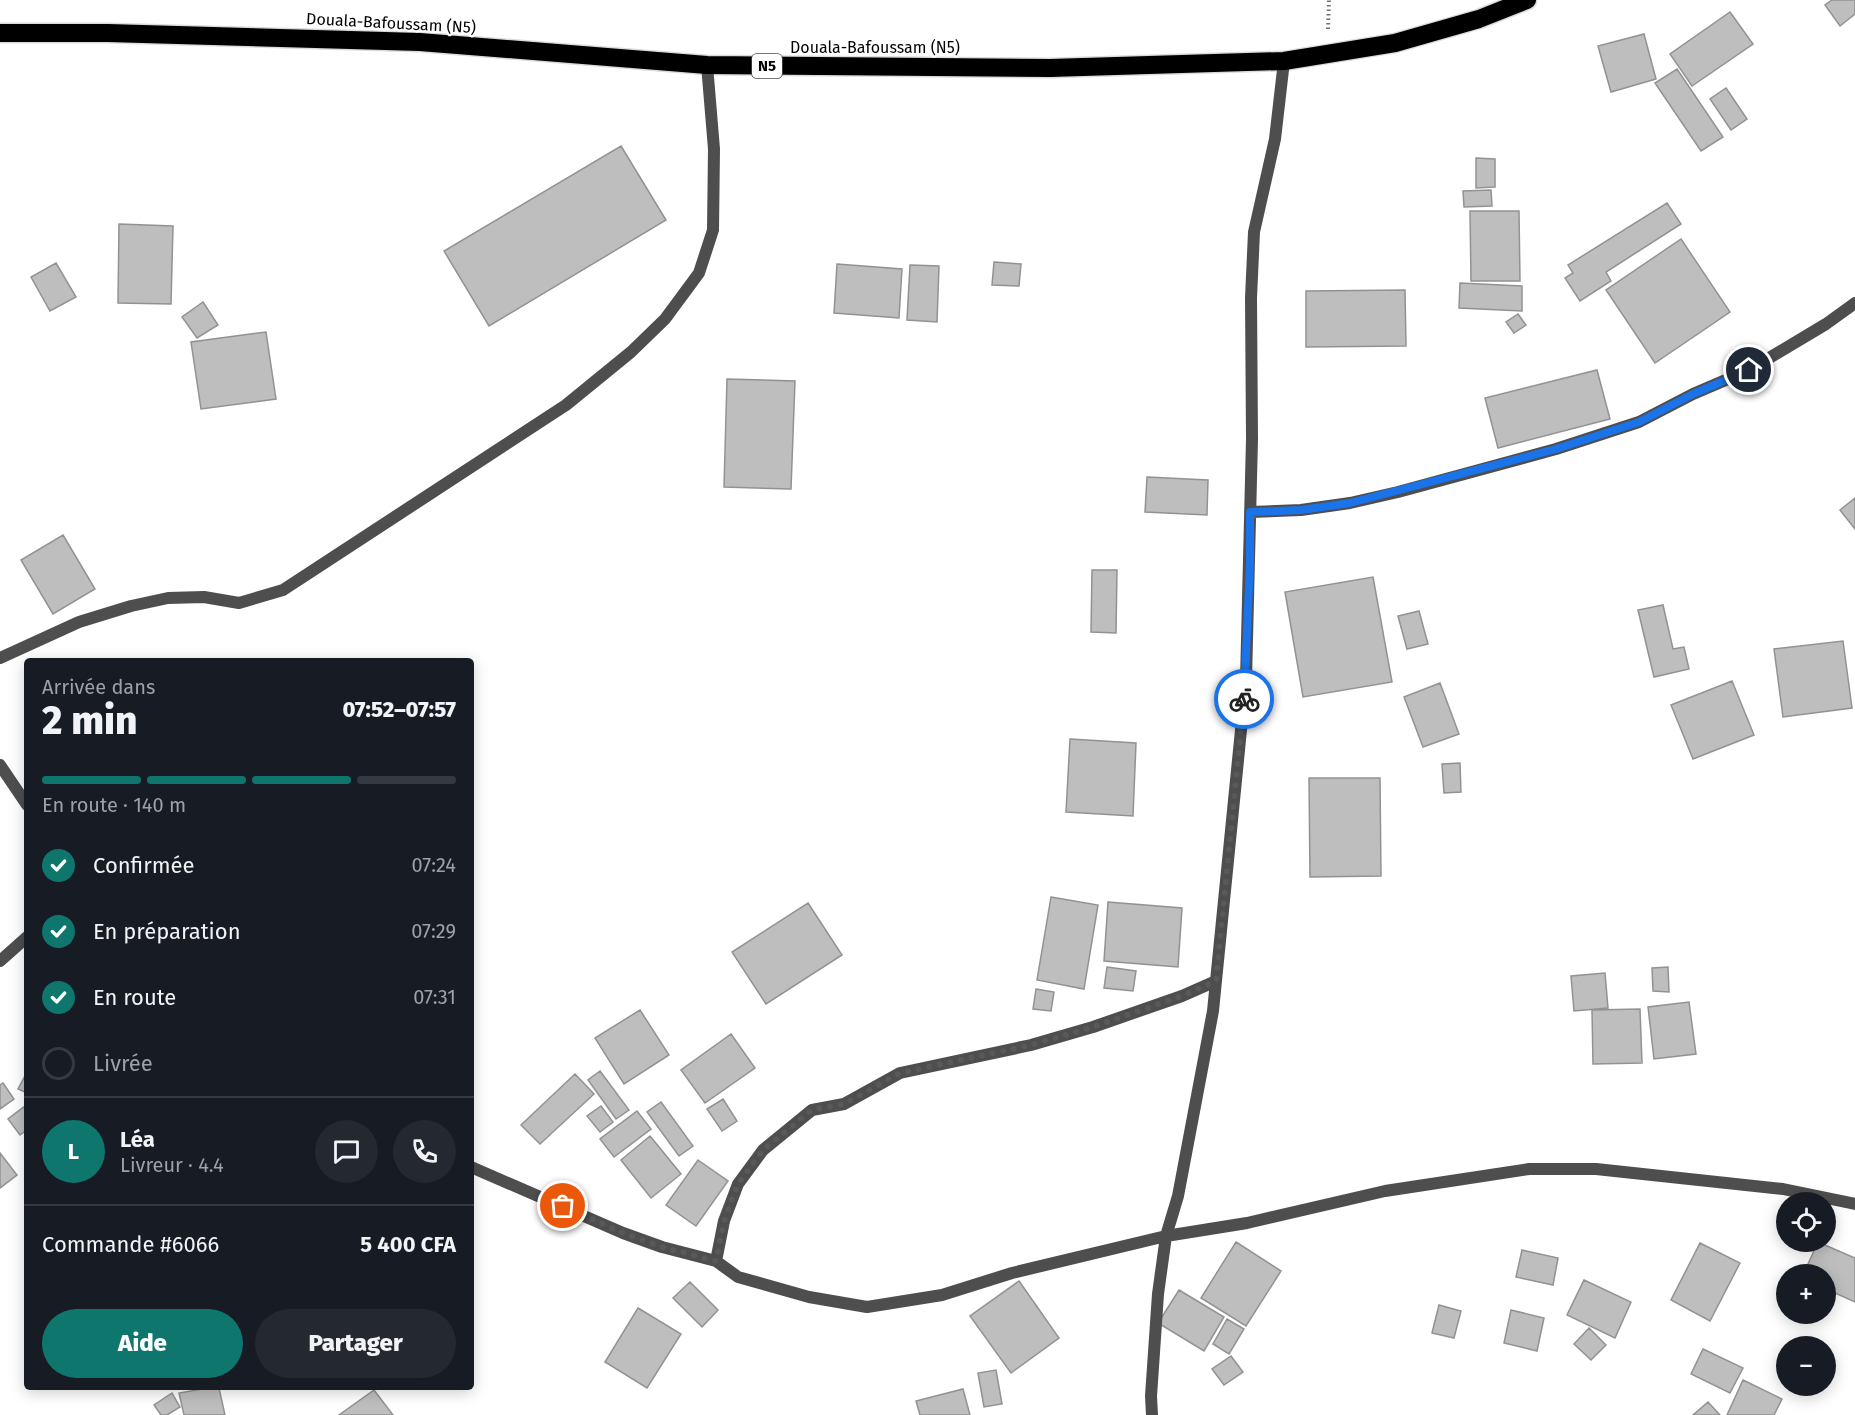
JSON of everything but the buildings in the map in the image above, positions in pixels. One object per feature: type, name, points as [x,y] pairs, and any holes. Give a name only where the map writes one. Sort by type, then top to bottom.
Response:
[{"type":"highway","name":"Douala-Bafoussam (N5)","points":[[0,33],[108,33],[420,42],[707,65],[1050,68],[1284,61],[1395,43],[1479,19],[1527,0]]},
{"type":"street","points":[[1152,1415],[1154,1348],[1166,1236],[1178,1196],[1201,1078],[1216,981],[1246,680],[1252,439],[1251,298],[1254,232],[1275,139],[1284,61]]},
{"type":"street","points":[[0,658],[79,622],[140,604],[186,597],[204,597],[239,603],[283,590],[566,405],[631,352],[665,319],[699,273],[713,230],[714,149],[707,65]]},
{"type":"street","points":[[1250,512],[1301,510],[1359,501],[1556,449],[1639,422],[1693,394],[1749,370],[1826,324],[1855,303]]},
{"type":"street","points":[[0,765],[24,801]]},
{"type":"street","points":[[0,961],[24,940]]},
{"type":"street","points":[[716,1261],[724,1221],[738,1184],[763,1150],[812,1110],[844,1104],[900,1073],[1041,1042],[1093,1027],[1182,996],[1216,981]]},
{"type":"street","points":[[474,1168],[623,1233],[662,1247],[716,1261],[738,1277],[809,1297],[867,1307],[942,1295],[1012,1273],[1166,1236],[1247,1223],[1385,1191],[1529,1169],[1596,1169],[1783,1189],[1855,1204]]},
{"type":"way so far","points":[[563,1206],[623,1233],[662,1247],[716,1261],[724,1221],[738,1184],[763,1150],[812,1110],[844,1104],[900,1073],[1031,1045],[1093,1027],[1182,996],[1216,981],[1244,699]]},
{"type":"route","points":[[1244,699],[1250,512],[1301,510],[1350,503],[1556,449],[1639,422],[1693,394],[1749,370]]}]
